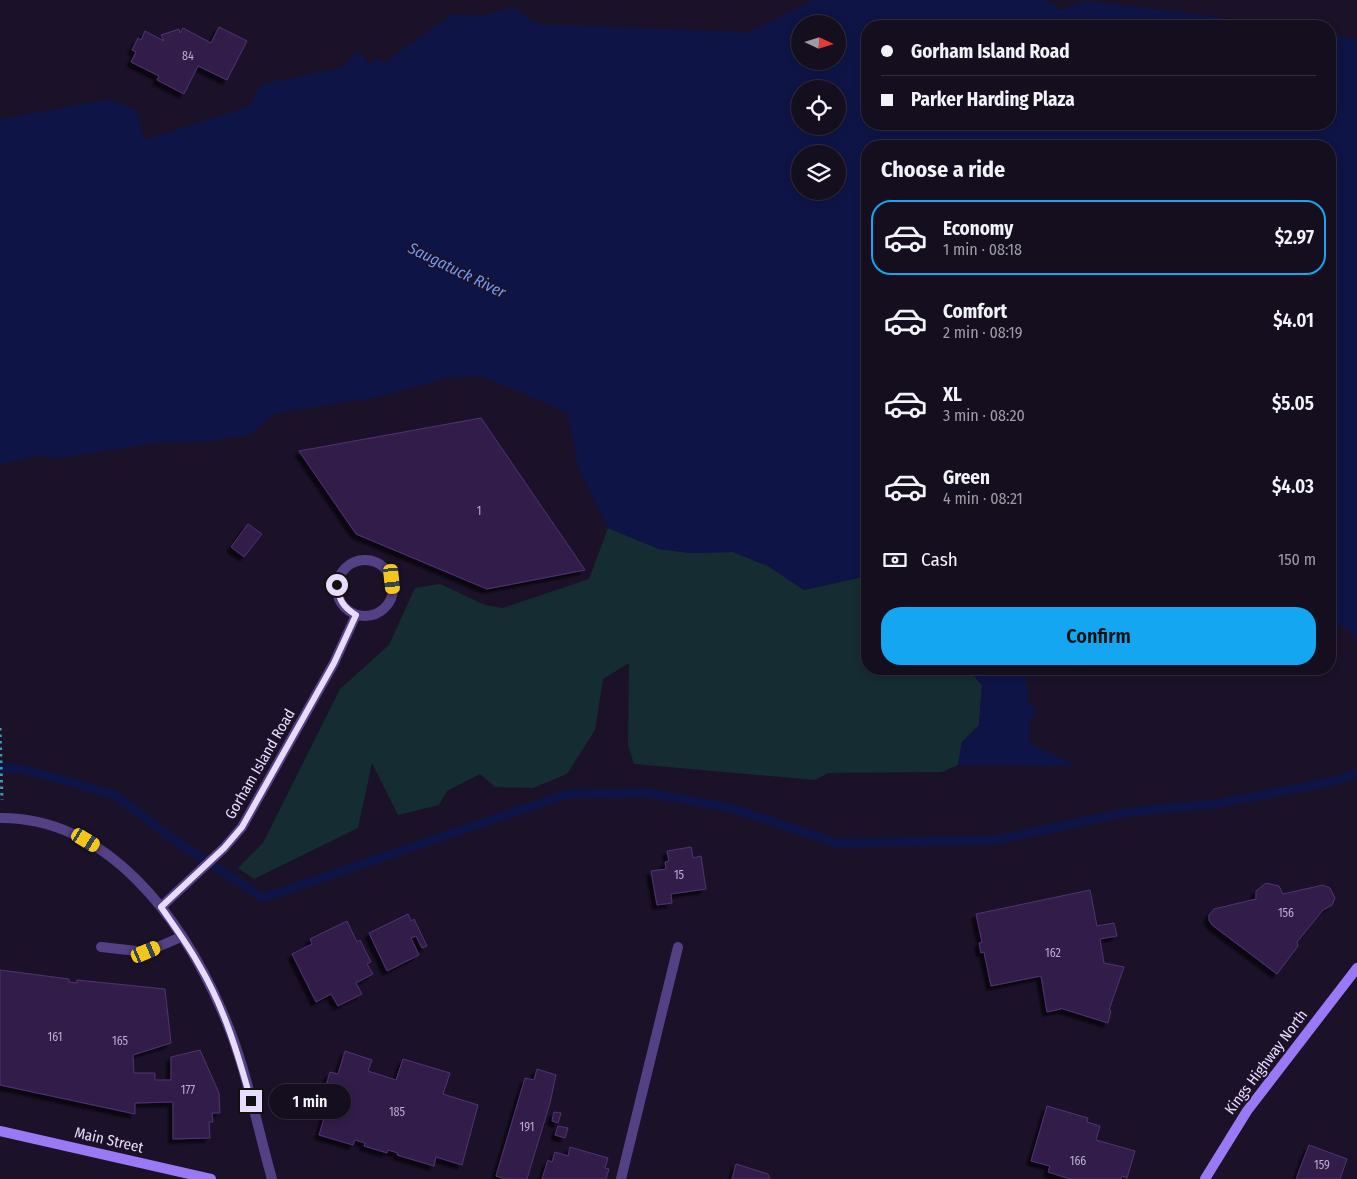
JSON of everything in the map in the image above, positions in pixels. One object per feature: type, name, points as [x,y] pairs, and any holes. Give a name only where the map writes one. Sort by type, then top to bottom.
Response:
[{"type":"street","points":[[363,560],[375,562],[386,569],[392,579],[393,592],[389,604],[380,612],[368,616],[356,615],[345,608],[339,597],[337,585],[342,573],[350,564],[363,560]]},
{"type":"street","name":"Gorham Island Road","points":[[161,907],[224,848],[242,827],[272,777],[334,663],[356,615]]},
{"type":"street","points":[[0,818],[38,822],[64,830],[86,840],[109,854],[161,907],[200,965],[222,1012],[239,1056],[272,1179]]},
{"type":"street","points":[[100,947],[146,952],[181,937]]},
{"type":"street","points":[[621,1179],[678,947]]},
{"type":"street","name":"Kings Highway North","points":[[1204,1179],[1247,1111],[1357,968]]},
{"type":"street","name":"Main Street","points":[[0,1130],[211,1179]]},
{"type":"path","points":[[1,729],[2,800]]},
{"type":"green space","points":[[608,528],[659,549],[690,553],[733,552],[768,566],[804,590],[861,577],[861,675],[973,675],[982,685],[979,725],[962,742],[958,765],[942,772],[828,773],[815,780],[634,764],[628,745],[629,663],[603,679],[595,730],[567,774],[533,788],[495,787],[480,774],[447,791],[439,805],[398,815],[372,763],[358,828],[254,879],[238,868],[263,843],[340,689],[389,645],[415,588],[440,584],[485,605],[503,608],[589,579]]},
{"type":"water","name":"Saugatuck River","points":[[814,0],[1045,0],[1061,10],[1087,1],[1236,20],[861,20],[861,130],[1336,130],[1336,36],[1357,39],[1357,646],[1353,634],[1342,625],[1336,628],[1336,140],[861,140],[861,577],[804,590],[768,566],[733,552],[690,553],[659,549],[608,528],[579,471],[567,412],[481,376],[447,378],[378,397],[276,413],[249,435],[208,441],[155,443],[54,459],[41,455],[0,464],[0,119],[110,99],[136,110],[144,140],[242,109],[250,105],[261,84],[341,68],[358,51],[369,64],[378,58],[384,63],[452,14],[481,16],[513,7],[537,24],[749,32]]},
{"type":"water","points":[[973,675],[1026,675],[1028,703],[1037,709],[1029,725],[1030,743],[1077,766],[958,765],[962,742],[979,725],[982,685]]},
{"type":"building","points":[[219,27],[247,41],[227,80],[198,66],[184,94],[157,80],[159,76],[131,62],[136,52],[132,50],[138,38],[141,40],[145,31],[164,41],[161,35],[179,29],[180,33],[183,28],[211,43]]},
{"type":"building","points":[[481,418],[585,570],[487,589],[356,534],[299,451]]},
{"type":"building","points":[[248,524],[262,534],[244,557],[231,547]]},
{"type":"building","points":[[691,847],[693,858],[701,856],[706,889],[671,894],[672,903],[657,905],[651,871],[666,869],[665,862],[669,861],[667,851]]},
{"type":"building","points":[[1266,883],[1279,886],[1283,894],[1323,885],[1330,888],[1335,898],[1332,905],[1323,910],[1297,942],[1298,946],[1277,974],[1212,925],[1209,920],[1209,915],[1214,909],[1256,899],[1256,891]]},
{"type":"building","points":[[1090,890],[1097,926],[1114,923],[1117,936],[1100,939],[1104,963],[1124,967],[1109,1010],[1111,1011],[1108,1023],[1060,1008],[1047,1012],[1041,976],[991,986],[984,952],[981,953],[979,943],[982,942],[976,914]]},
{"type":"building","points":[[408,914],[411,921],[414,919],[427,946],[422,948],[416,936],[411,938],[419,955],[387,971],[369,933]]},
{"type":"building","points":[[347,921],[357,942],[360,940],[371,962],[367,964],[373,974],[356,983],[362,994],[338,1006],[331,994],[316,1002],[292,954],[312,944],[310,939]]},
{"type":"building","points":[[0,970],[69,979],[69,982],[77,983],[77,980],[165,989],[171,1043],[133,1055],[134,1073],[155,1073],[155,1080],[171,1080],[171,1057],[200,1050],[219,1093],[220,1113],[212,1113],[213,1122],[209,1122],[210,1138],[173,1139],[173,1102],[135,1103],[135,1114],[0,1085]]},
{"type":"building","points":[[345,1051],[372,1060],[368,1071],[396,1080],[403,1059],[450,1073],[443,1094],[478,1105],[462,1165],[436,1157],[434,1166],[397,1155],[398,1153],[388,1150],[387,1153],[364,1146],[365,1143],[355,1140],[353,1145],[319,1135],[328,1105],[321,1102],[330,1072],[338,1074]]},
{"type":"building","points":[[537,1069],[556,1075],[550,1103],[527,1179],[506,1179],[496,1176],[525,1078],[534,1080]]},
{"type":"building","points":[[1047,1106],[1088,1118],[1087,1122],[1100,1126],[1096,1140],[1135,1151],[1127,1178],[1122,1176],[1121,1179],[1070,1179],[1048,1172],[1050,1166],[1031,1161]]},
{"type":"building","points":[[554,1112],[561,1113],[558,1123],[552,1121]]},
{"type":"building","points":[[558,1126],[568,1128],[565,1138],[555,1135]]},
{"type":"building","points":[[1309,1145],[1347,1159],[1340,1179],[1296,1179]]},
{"type":"building","points":[[570,1147],[608,1158],[605,1168],[609,1169],[606,1179],[542,1179],[548,1160],[552,1162],[555,1152],[568,1156]]},
{"type":"building","points":[[736,1164],[768,1174],[770,1179],[732,1179]]},
{"type":"waterway","points":[[0,768],[23,769],[115,795],[174,840],[263,898],[567,794],[648,793],[731,808],[837,843],[997,840],[1127,812],[1215,804],[1334,781],[1357,773]]},
{"type":"route","points":[[251,1101],[239,1056],[222,1012],[200,965],[161,907],[224,848],[242,827],[272,777],[334,663],[356,615],[345,608],[339,597],[337,585]]}]
